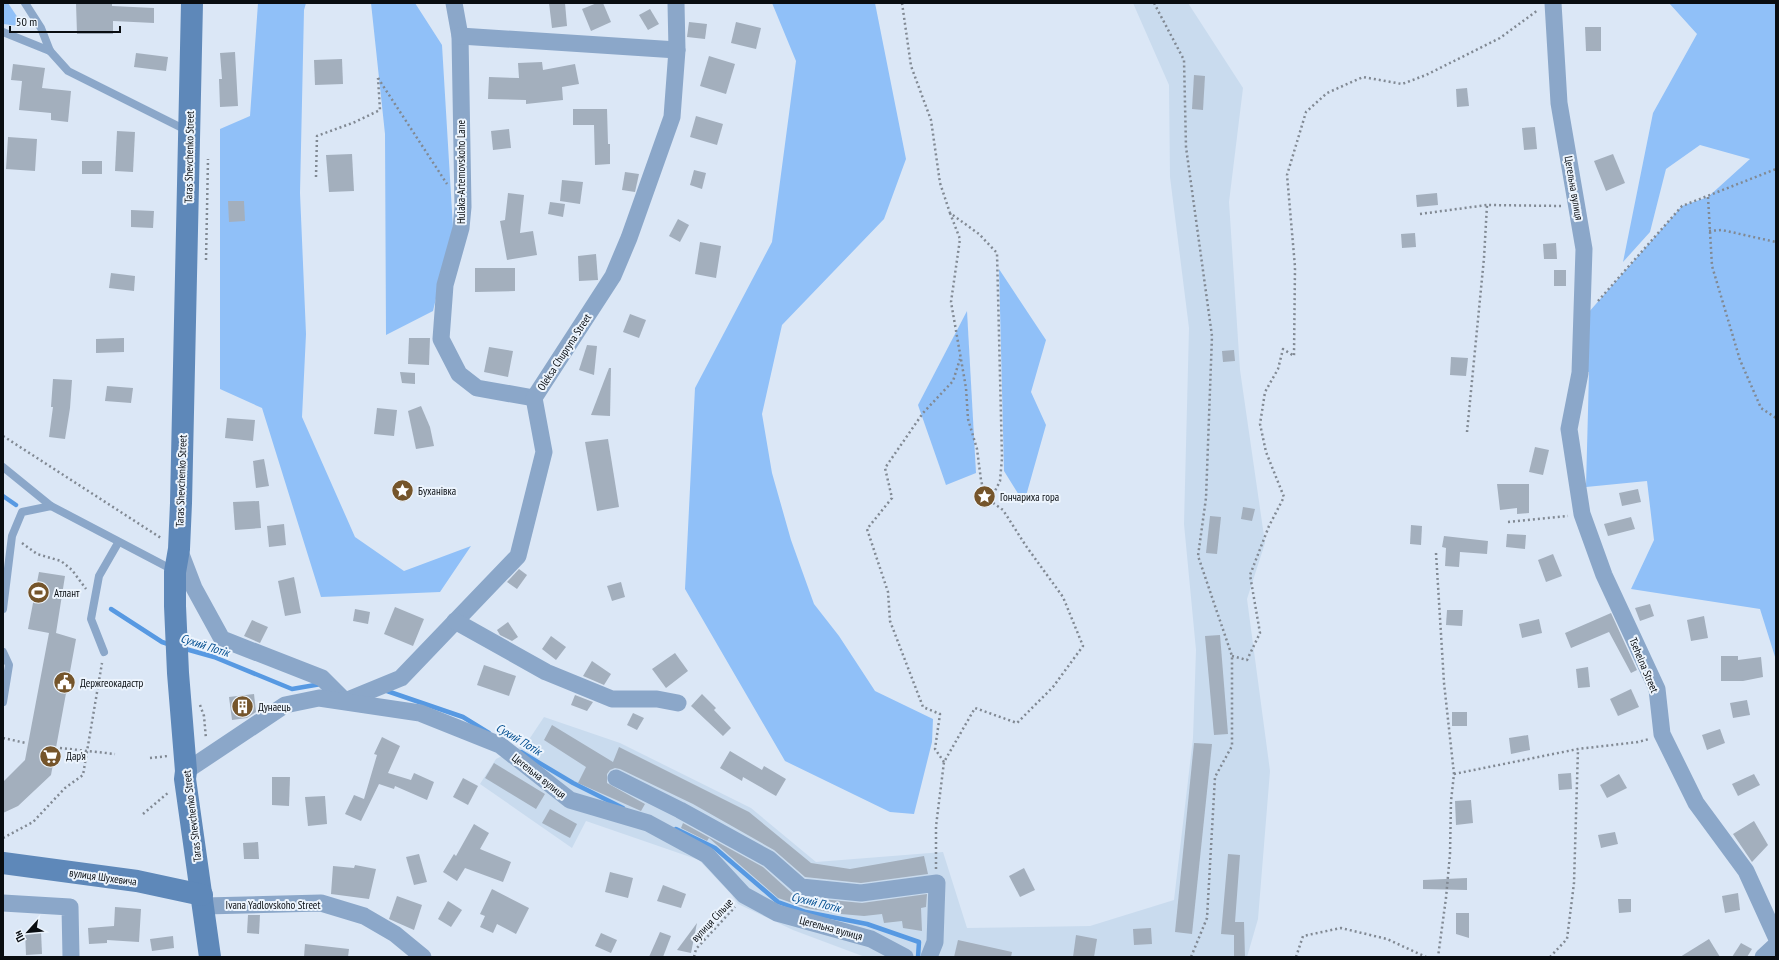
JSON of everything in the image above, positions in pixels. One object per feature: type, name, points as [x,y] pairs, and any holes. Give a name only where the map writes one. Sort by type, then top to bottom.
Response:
[{"type":"street","name":"Taras Shevchenko Street","points":[[192,3],[179,549],[175,572],[175,606],[178,673],[186,771],[185,779],[210,957]]},
{"type":"street","name":"Hulaka-Artemovskoho Lane","points":[[454,3],[460,36],[463,207],[462,228],[445,286],[441,339],[459,374],[477,388],[534,398]]},
{"type":"street","name":"Oleksa Chupryna Street","points":[[346,701],[401,678],[518,556],[544,452],[534,398],[613,276],[629,238],[672,117],[677,50],[676,3]]},
{"type":"street","name":"Цегельна вулиця","points":[[1548,5],[1559,103],[1578,206],[1584,249],[1581,321]]},
{"type":"street","points":[[460,36],[677,50]]},
{"type":"street","name":"Tsehelna Street","points":[[1581,321],[1580,373],[1569,429],[1582,514],[1604,575],[1656,689],[1662,734],[1696,803],[1746,872],[1776,937]]},
{"type":"street","points":[[179,549],[194,588],[222,639],[322,678],[346,701]]},
{"type":"street","points":[[455,621],[546,672],[612,699],[657,699],[678,703]]},
{"type":"street","name":"Цегельна вулиця","points":[[186,771],[285,705],[319,698],[420,713],[500,745],[570,800],[648,823],[707,855],[744,895],[777,913],[871,939],[906,957]]},
{"type":"street","points":[[616,778],[680,810],[769,859],[801,887],[861,893],[936,883],[935,942],[929,957]]},
{"type":"street","name":"вулиця Шухевича","points":[[3,863],[137,881],[203,901]]},
{"type":"street","name":"Ivana Yadlovskoho Street","points":[[203,901],[321,903],[364,916],[395,934],[423,957]]},
{"type":"street","points":[[3,903],[70,906],[71,957]]},
{"type":"street","points":[[1763,957],[1776,945]]},
{"type":"lane","points":[[25,3],[41,28],[50,50],[68,71],[190,131]]},
{"type":"lane","points":[[3,32],[50,50]]},
{"type":"lane","points":[[3,467],[51,506],[175,572]]},
{"type":"lane","points":[[3,609],[7,552],[22,512],[51,506]]},
{"type":"lane","points":[[104,652],[91,619],[99,576],[118,543]]},
{"type":"lane","points":[[3,652],[10,665],[3,702]]},
{"type":"path","points":[[902,3],[911,66],[931,120],[940,184],[960,239],[951,302],[966,388],[968,419],[977,449],[985,497],[1003,510],[1026,546],[1063,597],[1083,646],[1053,687],[1017,723],[975,708],[944,762],[936,826],[936,883]]},
{"type":"path","points":[[1154,3],[1184,60],[1186,147],[1212,336],[1206,498],[1198,556],[1232,656],[1232,746],[1215,777],[1207,918],[1191,957]]},
{"type":"path","points":[[1232,656],[1247,660],[1260,633],[1250,575],[1269,526],[1284,497],[1266,452],[1260,424],[1265,392],[1278,369],[1283,349],[1294,356],[1295,267],[1287,175],[1306,112],[1327,93],[1363,77],[1402,84],[1426,75],[1500,38],[1548,5]]},
{"type":"path","points":[[316,177],[317,136],[355,122],[380,110],[378,78],[463,207]]},
{"type":"path","points":[[1581,321],[1682,206],[1776,169]]},
{"type":"path","points":[[1708,197],[1712,266],[1740,360],[1761,408],[1776,418]]},
{"type":"path","points":[[1420,214],[1486,205],[1578,206]]},
{"type":"path","points":[[1467,432],[1484,258],[1486,205]]},
{"type":"path","points":[[950,213],[979,234],[997,253],[1002,458],[1000,481],[990,501]]},
{"type":"path","points":[[1709,231],[1722,230],[1776,242]]},
{"type":"path","points":[[944,762],[935,749],[940,714],[922,706],[890,621],[888,592],[867,529],[892,498],[885,468],[923,413],[953,381],[961,357]]},
{"type":"path","points":[[3,436],[179,549]]},
{"type":"path","points":[[1508,522],[1582,514]]},
{"type":"path","points":[[12,536],[37,554],[61,561],[72,570],[83,586],[95,597]]},
{"type":"path","points":[[1436,553],[1444,684],[1454,774],[1451,801],[1447,884],[1438,957]]},
{"type":"path","points":[[3,838],[33,822],[65,788],[84,775],[104,652]]},
{"type":"path","points":[[199,703],[204,716],[207,757]]},
{"type":"path","points":[[1454,774],[1578,749],[1638,742],[1662,734]]},
{"type":"path","points":[[3,738],[26,743]]},
{"type":"path","points":[[60,748],[115,754]]},
{"type":"path","points":[[1550,957],[1567,939],[1574,883],[1578,749]]},
{"type":"path","name":"вулиця Сільце","points":[[694,957],[696,949],[738,904],[744,895]]},
{"type":"path","points":[[1296,957],[1303,936],[1341,928],[1387,939],[1426,957]]},
{"type":"shaded area","points":[[3,3],[8,3],[20,21],[19,26],[3,24]]},
{"type":"shaded area","points":[[258,3],[306,3],[304,10],[300,193],[306,334],[302,417],[355,537],[404,571],[471,546],[440,592],[321,597],[262,408],[220,389],[220,129],[250,116]]},
{"type":"shaded area","points":[[371,3],[415,3],[442,45],[453,228],[433,311],[386,335],[385,134]]},
{"type":"shaded area","points":[[772,3],[875,3],[906,159],[884,219],[782,325],[762,414],[772,473],[791,540],[814,604],[839,636],[875,691],[933,719],[932,742],[914,814],[890,812],[785,761],[685,589],[695,388],[772,242],[796,61]]},
{"type":"shaded area","points":[[1133,3],[1188,3],[1243,88],[1229,202],[1240,370],[1265,543],[1247,599],[1270,771],[1258,919],[1247,957],[865,957],[793,930],[738,904],[731,894],[699,860],[586,821],[572,848],[480,784],[496,759],[526,744],[544,717],[620,743],[751,808],[816,862],[943,852],[967,928],[1090,926],[1174,900],[1193,738],[1196,650],[1184,524],[1189,328],[1170,177],[1169,85]]},
{"type":"shaded area","points":[[1669,3],[1776,3],[1776,660],[1760,609],[1631,589],[1654,540],[1647,481],[1586,487],[1589,372],[1580,373],[1581,321],[1682,206],[1708,197],[1750,159],[1700,145],[1666,169],[1650,232],[1623,262],[1653,113],[1697,34]]},
{"type":"shaded area","points":[[999,269],[1046,340],[1031,392],[1046,425],[1024,503],[1004,471]]},
{"type":"shaded area","points":[[967,311],[976,473],[946,485],[918,405]]},
{"type":"building","points":[[76,3],[112,3],[112,6],[154,8],[154,23],[113,21],[113,34],[77,34]]},
{"type":"building","points":[[549,3],[565,3],[567,26],[552,28]]},
{"type":"building","points":[[597,3],[603,3],[611,22],[591,31],[582,9]]},
{"type":"building","points":[[650,9],[659,24],[648,30],[639,15]]},
{"type":"building","points":[[689,22],[707,24],[705,39],[687,37]]},
{"type":"building","points":[[736,22],[761,28],[756,49],[731,43]]},
{"type":"building","points":[[1585,27],[1601,27],[1601,51],[1586,51]]},
{"type":"building","points":[[235,52],[238,106],[220,107],[219,79],[222,79],[220,53]]},
{"type":"building","points":[[136,53],[168,57],[166,71],[134,67]]},
{"type":"building","points":[[709,56],[735,64],[726,94],[700,86]]},
{"type":"building","points":[[342,59],[343,84],[315,85],[314,60]]},
{"type":"building","points":[[542,62],[543,70],[575,64],[579,84],[562,87],[563,100],[526,104],[526,100],[488,99],[489,77],[519,78],[518,63]]},
{"type":"building","points":[[13,64],[45,68],[42,88],[71,91],[68,122],[51,120],[51,113],[19,110],[22,81],[11,80]]},
{"type":"building","points":[[1194,75],[1205,76],[1203,110],[1192,109]]},
{"type":"building","points":[[1467,88],[1469,106],[1457,107],[1456,89]]},
{"type":"building","points":[[573,109],[607,109],[610,164],[595,165],[594,125],[573,125]]},
{"type":"building","points":[[696,116],[723,124],[717,145],[690,137]]},
{"type":"building","points":[[1535,127],[1537,149],[1524,150],[1522,128]]},
{"type":"building","points":[[509,129],[511,148],[493,150],[491,131]]},
{"type":"building","points":[[117,131],[135,132],[133,172],[115,171]]},
{"type":"building","points":[[8,137],[37,139],[35,171],[6,169]]},
{"type":"building","points":[[352,154],[354,191],[329,192],[326,155]]},
{"type":"building","points":[[1613,154],[1625,183],[1606,191],[1594,161]]},
{"type":"building","points":[[82,161],[102,161],[102,174],[82,174]]},
{"type":"building","points":[[694,170],[706,173],[702,189],[690,185]]},
{"type":"building","points":[[625,172],[639,174],[635,192],[622,190]]},
{"type":"building","points":[[562,180],[583,182],[580,204],[560,201]]},
{"type":"building","points":[[508,193],[524,195],[520,233],[533,231],[537,255],[507,260],[500,221],[505,220]]},
{"type":"building","points":[[1437,193],[1438,205],[1417,207],[1416,195]]},
{"type":"building","points":[[228,201],[244,201],[245,221],[229,222]]},
{"type":"building","points":[[550,202],[565,204],[563,217],[548,214]]},
{"type":"building","points":[[131,210],[154,211],[153,228],[131,227]]},
{"type":"building","points":[[678,219],[689,225],[680,242],[669,236]]},
{"type":"building","points":[[1415,233],[1416,247],[1402,248],[1401,234]]},
{"type":"building","points":[[700,242],[721,246],[716,278],[695,274]]},
{"type":"building","points":[[1556,243],[1557,259],[1544,259],[1543,244]]},
{"type":"building","points":[[596,254],[598,280],[579,281],[578,256]]},
{"type":"building","points":[[475,268],[515,268],[515,291],[475,292]]},
{"type":"building","points":[[1554,270],[1566,270],[1566,286],[1554,286]]},
{"type":"building","points":[[111,273],[135,276],[134,291],[109,288]]},
{"type":"building","points":[[630,314],[646,320],[639,338],[623,332]]},
{"type":"building","points":[[124,338],[124,352],[96,353],[96,339]]},
{"type":"building","points":[[409,338],[430,338],[429,365],[408,364]]},
{"type":"building","points":[[587,345],[597,346],[594,375],[579,370]]},
{"type":"building","points":[[489,347],[513,351],[508,377],[484,372]]},
{"type":"building","points":[[1234,350],[1235,361],[1223,362],[1222,351]]},
{"type":"building","points":[[1451,357],[1468,358],[1466,376],[1450,375]]},
{"type":"building","points":[[609,368],[611,368],[610,416],[591,415]]},
{"type":"building","points":[[400,372],[415,373],[415,384],[402,383]]},
{"type":"building","points":[[53,379],[72,380],[70,408],[65,439],[49,437],[53,407],[51,407]]},
{"type":"building","points":[[107,386],[133,388],[131,403],[105,401]]},
{"type":"building","points":[[421,406],[430,427],[434,446],[416,449],[408,411]]},
{"type":"building","points":[[377,408],[397,410],[394,436],[374,434]]},
{"type":"building","points":[[227,418],[255,420],[253,441],[225,438]]},
{"type":"building","points":[[608,439],[619,507],[597,511],[585,442]]},
{"type":"building","points":[[1535,447],[1549,450],[1543,475],[1529,472]]},
{"type":"building","points":[[264,459],[269,486],[256,488],[253,461]]},
{"type":"building","points":[[1497,484],[1529,484],[1529,513],[1517,514],[1517,508],[1500,510]]},
{"type":"building","points":[[1638,489],[1641,502],[1622,506],[1619,493]]},
{"type":"building","points":[[259,501],[261,528],[235,530],[233,502]]},
{"type":"building","points":[[1243,507],[1255,509],[1252,521],[1241,519]]},
{"type":"building","points":[[1210,516],[1221,517],[1217,554],[1206,553]]},
{"type":"building","points":[[1631,517],[1635,529],[1608,536],[1604,524]]},
{"type":"building","points":[[284,524],[286,545],[269,547],[267,526]]},
{"type":"building","points":[[1411,525],[1422,526],[1421,545],[1410,544]]},
{"type":"building","points":[[1507,534],[1526,535],[1525,549],[1506,547]]},
{"type":"building","points":[[1444,536],[1488,541],[1487,554],[1460,552],[1459,567],[1445,566],[1446,548],[1442,547]]},
{"type":"building","points":[[1553,554],[1562,576],[1546,582],[1538,560]]},
{"type":"building","points":[[519,569],[527,575],[517,589],[507,582]]},
{"type":"building","points":[[39,572],[65,576],[56,633],[76,639],[51,775],[18,806],[3,813],[3,782],[25,760],[49,633],[28,629]]},
{"type":"building","points":[[294,577],[301,613],[285,616],[278,581]]},
{"type":"building","points":[[621,582],[625,597],[612,601],[607,586]]},
{"type":"building","points":[[1650,604],[1654,616],[1640,621],[1635,608]]},
{"type":"building","points":[[395,607],[424,619],[413,646],[384,634]]},
{"type":"building","points":[[355,609],[370,612],[368,624],[353,621]]},
{"type":"building","points":[[1447,610],[1463,610],[1462,626],[1446,625]]},
{"type":"building","points":[[1611,613],[1637,670],[1631,673],[1609,632],[1571,648],[1565,633]]},
{"type":"building","points":[[1704,616],[1708,638],[1691,641],[1687,620]]},
{"type":"building","points":[[1539,619],[1542,633],[1522,638],[1519,624]]},
{"type":"building","points":[[252,620],[268,627],[260,643],[244,636]]},
{"type":"building","points":[[508,622],[518,637],[512,641],[500,635],[497,630]]},
{"type":"building","points":[[1220,635],[1228,734],[1214,735],[1205,636]]},
{"type":"building","points":[[551,636],[566,647],[556,660],[542,649]]},
{"type":"building","points":[[675,653],[688,671],[666,688],[652,669]]},
{"type":"building","points":[[1721,656],[1738,656],[1738,660],[1761,657],[1763,677],[1743,681],[1721,681]]},
{"type":"building","points":[[592,661],[611,674],[604,685],[583,676]]},
{"type":"building","points":[[484,665],[516,676],[509,696],[477,685]]},
{"type":"building","points":[[1588,667],[1590,687],[1578,688],[1576,669]]},
{"type":"building","points":[[1631,689],[1639,707],[1618,716],[1610,699]]},
{"type":"building","name":"Дунаець","points":[[254,694],[256,712],[247,718],[232,720],[229,697]]},
{"type":"building","points":[[702,694],[716,708],[714,710],[731,728],[723,736],[691,706]]},
{"type":"building","points":[[575,695],[593,702],[587,711],[571,705]]},
{"type":"building","points":[[1747,700],[1750,715],[1733,718],[1730,703]]},
{"type":"building","points":[[1452,712],[1467,712],[1467,726],[1452,726]]},
{"type":"building","points":[[633,713],[644,718],[637,730],[627,725]]},
{"type":"building","points":[[552,725],[613,762],[619,747],[749,812],[811,863],[850,869],[924,856],[928,874],[861,883],[805,877],[774,850],[693,804],[620,769],[615,768],[610,770],[607,774],[607,783],[645,804],[641,811],[578,783],[586,767],[544,740]]},
{"type":"building","points":[[1720,729],[1725,743],[1707,750],[1702,735]]},
{"type":"building","points":[[1528,735],[1530,750],[1511,754],[1509,738]]},
{"type":"building","points":[[382,737],[400,746],[388,773],[411,780],[414,773],[434,782],[427,800],[395,786],[394,789],[379,784],[361,821],[345,814],[354,795],[364,799],[377,755],[374,754]]},
{"type":"building","points":[[1194,743],[1212,744],[1192,934],[1175,932]]},
{"type":"building","points":[[730,751],[762,770],[764,766],[786,779],[776,796],[743,777],[742,781],[720,768]]},
{"type":"building","points":[[494,763],[545,794],[536,809],[485,778]]},
{"type":"building","points":[[1571,773],[1572,789],[1559,790],[1558,774]]},
{"type":"building","points":[[1619,774],[1627,788],[1607,798],[1600,785]]},
{"type":"building","points":[[1754,774],[1760,785],[1738,796],[1732,784]]},
{"type":"building","points":[[272,777],[290,777],[289,806],[272,805]]},
{"type":"building","points":[[463,778],[478,786],[468,805],[453,797]]},
{"type":"building","points":[[325,796],[327,824],[308,826],[305,797]]},
{"type":"building","points":[[1471,800],[1473,823],[1456,825],[1455,801]]},
{"type":"building","points":[[550,809],[577,824],[570,838],[542,823]]},
{"type":"building","points":[[1754,821],[1768,845],[1752,862],[1733,834]]},
{"type":"building","points":[[683,823],[763,867],[794,895],[800,897],[862,903],[927,894],[926,907],[921,908],[922,931],[903,928],[902,921],[884,923],[882,914],[864,916],[841,914],[806,908],[778,898],[709,838],[707,841],[681,828]]},
{"type":"building","points":[[474,824],[489,833],[480,849],[511,862],[503,882],[465,868],[457,881],[443,872],[454,854],[456,856]]},
{"type":"building","points":[[1615,832],[1618,844],[1601,848],[1598,835]]},
{"type":"building","points":[[258,842],[259,859],[244,859],[243,843]]},
{"type":"building","points":[[419,854],[427,882],[414,885],[406,857]]},
{"type":"building","points":[[1228,854],[1240,855],[1235,922],[1244,922],[1245,957],[1234,957],[1234,935],[1221,934]]},
{"type":"building","points":[[355,865],[376,869],[369,899],[331,894],[333,866],[354,868]]},
{"type":"building","points":[[1024,868],[1035,890],[1020,897],[1009,876]]},
{"type":"building","points":[[610,872],[633,878],[628,898],[605,892]]},
{"type":"building","points":[[1467,878],[1467,890],[1423,889],[1423,880]]},
{"type":"building","points":[[663,885],[686,894],[681,908],[657,901]]},
{"type":"building","points":[[492,889],[529,908],[516,934],[497,924],[493,933],[480,927],[485,916],[480,914]]},
{"type":"building","points":[[1738,893],[1740,910],[1725,913],[1722,896]]},
{"type":"building","points":[[397,896],[422,905],[414,930],[389,919]]},
{"type":"building","points":[[1618,899],[1631,899],[1631,912],[1619,913]]},
{"type":"building","points":[[448,901],[462,910],[451,927],[438,919]]},
{"type":"building","points":[[115,907],[141,909],[139,942],[107,940],[107,943],[89,944],[88,928],[114,926]]},
{"type":"building","points":[[1456,913],[1469,913],[1469,938],[1456,934]]},
{"type":"building","points":[[248,915],[260,915],[259,934],[247,933]]},
{"type":"building","points":[[697,923],[691,953],[677,950]]},
{"type":"building","points":[[1151,928],[1152,944],[1134,945],[1133,929]]},
{"type":"building","points":[[25,931],[41,931],[42,954],[26,955]]},
{"type":"building","points":[[660,932],[671,936],[663,957],[649,957]]},
{"type":"building","points":[[601,933],[617,940],[611,953],[595,946]]},
{"type":"building","points":[[1076,935],[1097,939],[1094,957],[1073,957]]},
{"type":"building","points":[[173,936],[174,948],[152,951],[150,939]]},
{"type":"building","points":[[1709,939],[1720,957],[1680,957]]},
{"type":"building","points":[[958,940],[1012,952],[1011,957],[954,957]]},
{"type":"building","points":[[1741,943],[1752,949],[1747,957],[1732,957]]},
{"type":"building","points":[[305,944],[349,949],[348,957],[304,957]]},
{"type":"waterway","name":"Сухий Потік","points":[[3,496],[16,505]]},
{"type":"waterway","name":"Сухий Потік","points":[[111,609],[162,642],[171,645]]},
{"type":"waterway","name":"Сухий Потік","points":[[182,648],[214,657],[292,689],[321,684]]},
{"type":"waterway","name":"Сухий Потік","points":[[387,691],[463,717],[489,733]]},
{"type":"waterway","name":"Сухий Потік","points":[[521,752],[573,783],[623,808]]},
{"type":"waterway","name":"Сухий Потік","points":[[676,829],[715,848],[778,902],[806,912],[867,924],[919,942],[918,957]]},
{"type":"place","name":"Буханівка","points":[[402,491]]},
{"type":"place","name":"Гончариха гора","points":[[985,497]]},
{"type":"place","name":"Атлант","points":[[39,593]]},
{"type":"place","name":"Держгеокадастр","points":[[64,683]]},
{"type":"place","name":"Дунаець","points":[[243,707]]},
{"type":"place","name":"Дар’я","points":[[51,756]]}]
